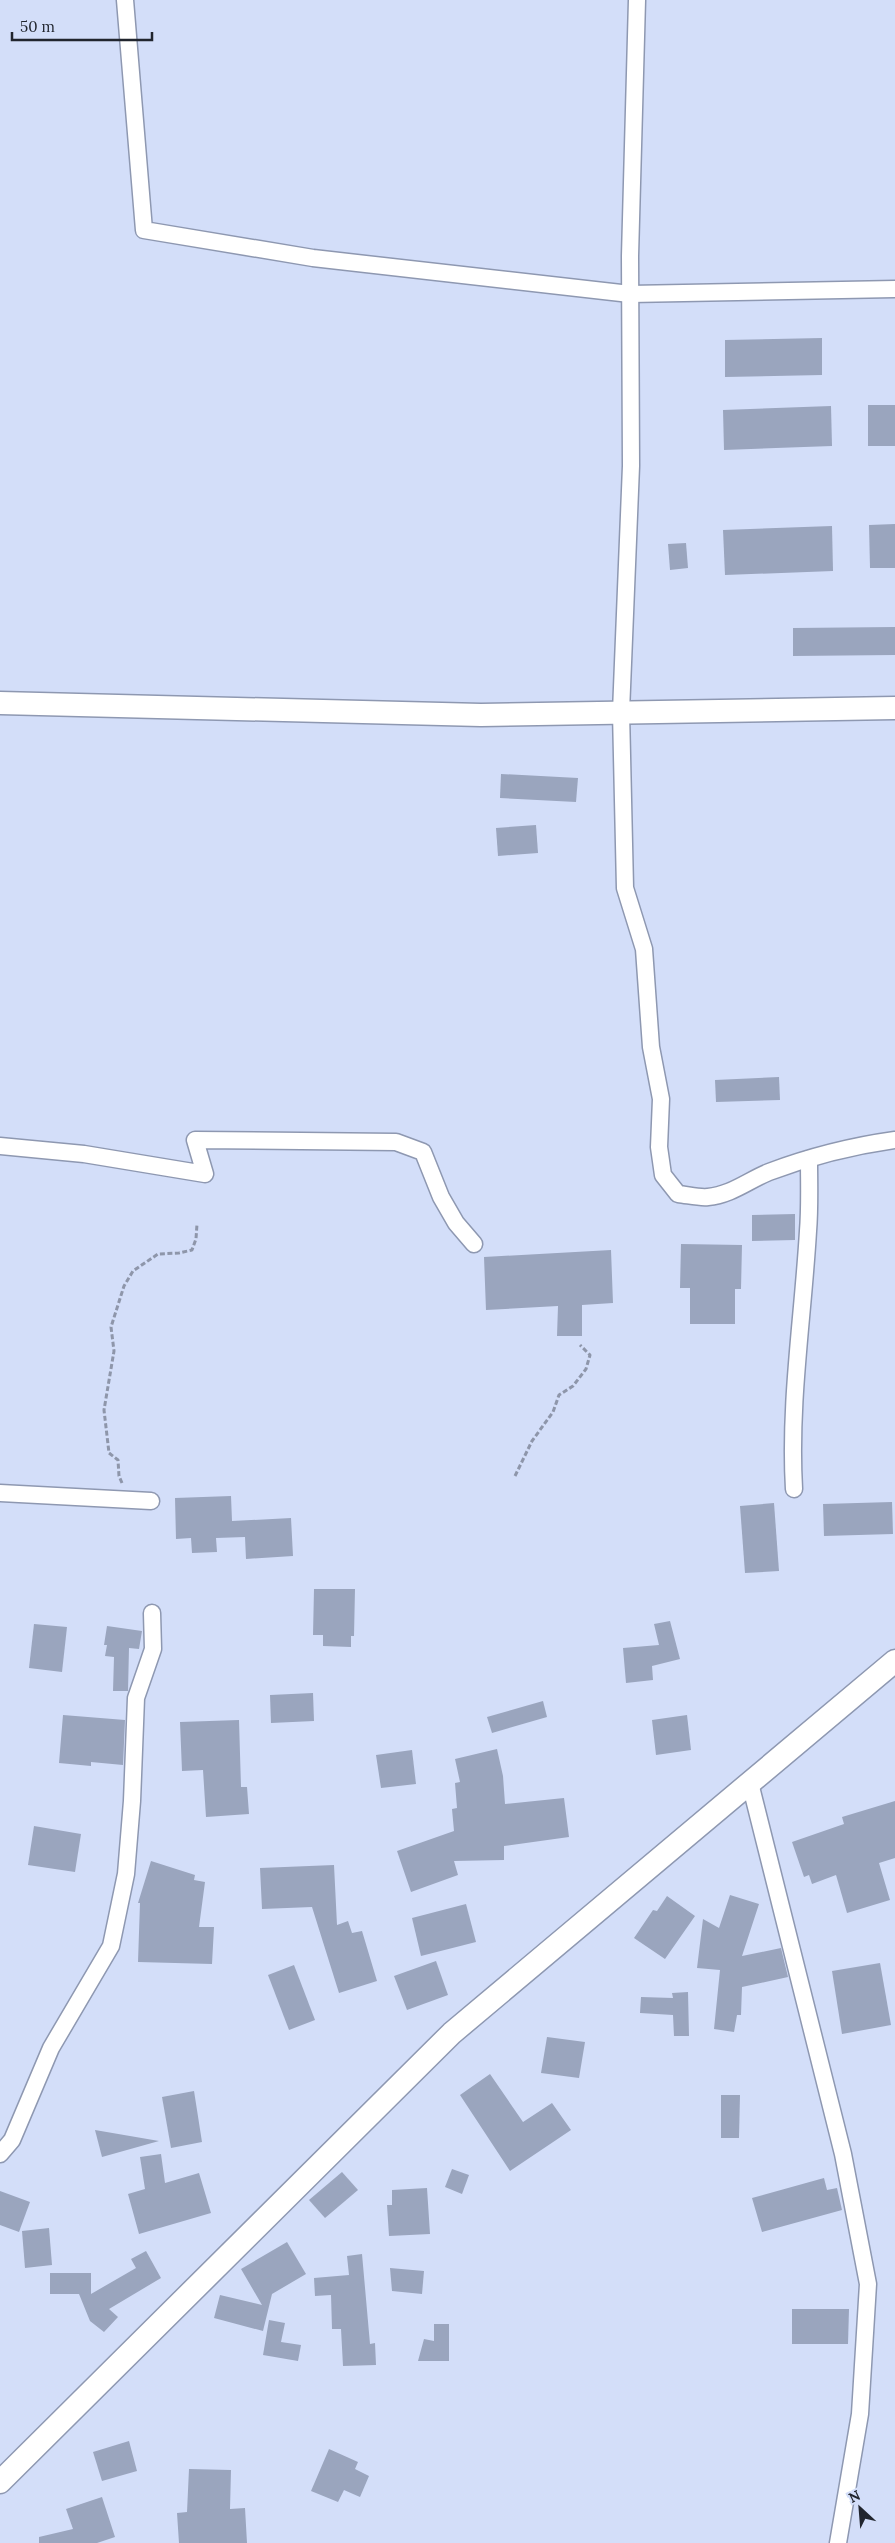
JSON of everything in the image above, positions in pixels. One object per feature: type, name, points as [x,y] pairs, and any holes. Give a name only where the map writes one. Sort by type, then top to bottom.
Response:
[{"type":"main road","points":[[0,703],[481,715],[895,708]]},
{"type":"main road","points":[[0,2482],[452,2033],[895,1661]]},
{"type":"street","points":[[125,0],[144,230],[313,258],[630,294],[895,289]]},
{"type":"street","points":[[637,0],[630,294],[631,466],[622,712],[625,888],[644,949],[651,1047],[661,1099],[660,1147],[663,1175],[678,1194],[709,1197],[738,1188],[767,1173],[809,1159],[862,1145],[895,1140]]},
{"type":"street","points":[[0,1146],[84,1154],[205,1174],[196,1140],[396,1142],[423,1152],[441,1197],[456,1222],[474,1244]]},
{"type":"street","points":[[794,1489],[792,1457],[798,1346],[808,1229],[809,1159]]},
{"type":"street","points":[[0,1493],[126,1498],[151,1501]]},
{"type":"street","points":[[0,2154],[12,2140],[51,2048],[111,1946],[126,1874],[132,1801],[136,1698],[153,1649],[152,1612]]},
{"type":"street","points":[[750,1783],[843,2154],[868,2284],[860,2414],[838,2543]]},
{"type":"path","points":[[126,1498],[127,1491],[119,1476],[118,1460],[109,1453],[104,1410],[114,1351],[111,1327],[124,1286],[133,1271],[158,1254],[192,1250],[196,1239],[197,1224]]},
{"type":"path","points":[[515,1476],[532,1441],[553,1412],[559,1395],[573,1386],[586,1368],[590,1355],[580,1345]]},
{"type":"building","points":[[822,338],[822,375],[725,377],[725,340]]},
{"type":"building","points":[[868,405],[895,405],[895,446],[868,446]]},
{"type":"building","points":[[831,406],[832,446],[724,450],[723,410]]},
{"type":"building","points":[[895,524],[895,568],[870,568],[869,525]]},
{"type":"building","points":[[832,526],[833,571],[725,575],[723,530]]},
{"type":"building","points":[[686,543],[688,568],[670,570],[668,544]]},
{"type":"building","points":[[895,627],[895,655],[793,656],[793,628]]},
{"type":"building","points":[[501,774],[578,778],[576,802],[500,798]]},
{"type":"building","points":[[536,825],[538,853],[498,856],[496,828]]},
{"type":"building","points":[[779,1077],[780,1100],[716,1102],[715,1080]]},
{"type":"building","points":[[795,1214],[795,1240],[752,1241],[752,1215]]},
{"type":"building","points":[[681,1244],[742,1245],[741,1289],[735,1289],[735,1324],[690,1324],[690,1288],[680,1288]]},
{"type":"building","points":[[611,1250],[613,1303],[582,1305],[582,1336],[557,1336],[558,1306],[486,1310],[484,1257]]},
{"type":"building","points":[[231,1496],[232,1521],[291,1518],[293,1556],[246,1559],[245,1537],[216,1538],[217,1552],[192,1553],[191,1538],[176,1539],[175,1498]]},
{"type":"building","points":[[892,1502],[893,1534],[824,1536],[823,1504]]},
{"type":"building","points":[[774,1503],[779,1571],[745,1573],[740,1506]]},
{"type":"building","points":[[314,1589],[355,1589],[354,1636],[351,1636],[351,1647],[323,1646],[323,1635],[313,1635]]},
{"type":"building","points":[[670,1621],[680,1659],[652,1666],[653,1680],[626,1683],[623,1648],[659,1645],[654,1624]]},
{"type":"building","points":[[34,1624],[67,1627],[62,1672],[29,1668]]},
{"type":"building","points":[[107,1626],[142,1631],[139,1649],[129,1648],[128,1691],[113,1691],[114,1657],[105,1656],[107,1645],[104,1645]]},
{"type":"building","points":[[313,1693],[314,1721],[271,1723],[270,1695]]},
{"type":"building","points":[[543,1701],[547,1717],[492,1733],[487,1717]]},
{"type":"building","points":[[63,1715],[125,1720],[123,1765],[91,1762],[91,1766],[59,1763]]},
{"type":"building","points":[[687,1715],[691,1750],[656,1755],[652,1720]]},
{"type":"building","points":[[239,1720],[241,1787],[247,1787],[249,1814],[206,1817],[203,1770],[182,1771],[180,1722]]},
{"type":"building","points":[[497,1749],[503,1776],[505,1804],[564,1798],[569,1837],[504,1846],[504,1860],[454,1861],[458,1875],[411,1892],[397,1851],[454,1831],[452,1809],[457,1808],[455,1783],[460,1782],[455,1759]]},
{"type":"building","points":[[412,1750],[416,1784],[381,1788],[376,1755]]},
{"type":"building","points":[[895,1801],[895,1858],[879,1863],[890,1900],[847,1913],[836,1875],[812,1884],[809,1875],[804,1877],[792,1842],[844,1824],[842,1817]]},
{"type":"building","points":[[34,1826],[81,1834],[75,1872],[28,1865]]},
{"type":"building","points":[[151,1861],[195,1875],[194,1880],[205,1882],[199,1927],[214,1927],[212,1964],[138,1962],[140,1903],[138,1903]]},
{"type":"building","points":[[334,1865],[337,1925],[348,1921],[352,1933],[362,1931],[377,1981],[339,1993],[312,1907],[262,1909],[260,1868]]},
{"type":"building","points":[[730,1895],[759,1904],[742,1956],[781,1948],[788,1977],[742,1987],[741,2015],[737,2015],[734,2032],[714,2029],[720,1970],[697,1968],[703,1919],[719,1928]]},
{"type":"building","points":[[667,1896],[695,1916],[665,1959],[634,1938],[653,1910],[657,1911]]},
{"type":"building","points":[[466,1904],[476,1942],[421,1956],[412,1918]]},
{"type":"building","points":[[436,1961],[448,1995],[407,2010],[394,1976]]},
{"type":"building","points":[[880,1963],[891,2025],[842,2034],[832,1971]]},
{"type":"building","points":[[294,1965],[315,2020],[289,2030],[268,1975]]},
{"type":"building","points":[[688,1992],[689,2036],[674,2036],[673,2015],[640,2013],[641,1997],[673,1998],[672,1993]]},
{"type":"building","points":[[547,2037],[585,2042],[579,2078],[541,2073]]},
{"type":"building","points":[[490,2074],[523,2122],[552,2103],[571,2130],[510,2171],[460,2095]]},
{"type":"building","points":[[194,2091],[202,2142],[171,2148],[162,2097]]},
{"type":"building","points":[[721,2095],[740,2095],[739,2138],[721,2138]]},
{"type":"building","points":[[95,2130],[159,2141],[102,2157]]},
{"type":"building","points":[[161,2154],[165,2183],[199,2173],[211,2213],[139,2234],[128,2194],[145,2189],[140,2157]]},
{"type":"building","points":[[452,2169],[469,2175],[462,2194],[445,2187]]},
{"type":"building","points":[[342,2172],[358,2190],[325,2218],[309,2200]]},
{"type":"building","points":[[824,2178],[827,2190],[837,2188],[842,2210],[762,2232],[752,2198]]},
{"type":"building","points":[[427,2188],[430,2234],[389,2236],[387,2205],[392,2205],[392,2190]]},
{"type":"building","points":[[0,2191],[30,2202],[19,2232],[0,2225]]},
{"type":"building","points":[[49,2228],[52,2265],[25,2268],[22,2231]]},
{"type":"building","points":[[287,2242],[306,2274],[272,2294],[263,2331],[214,2318],[220,2295],[262,2305],[241,2269]]},
{"type":"building","points":[[146,2251],[161,2278],[109,2309],[118,2317],[104,2332],[90,2321],[79,2294],[50,2294],[50,2273],[91,2273],[91,2294],[136,2268],[131,2259]]},
{"type":"building","points":[[362,2254],[370,2344],[375,2343],[376,2365],[343,2366],[341,2329],[332,2329],[331,2295],[315,2296],[314,2278],[349,2275],[347,2256]]},
{"type":"building","points":[[390,2268],[424,2271],[422,2294],[392,2291]]},
{"type":"building","points":[[792,2309],[849,2309],[848,2344],[792,2344]]},
{"type":"building","points":[[269,2320],[285,2323],[281,2342],[301,2345],[298,2361],[263,2355]]},
{"type":"building","points":[[434,2324],[449,2324],[449,2361],[418,2361],[424,2339],[434,2341]]},
{"type":"building","points":[[129,2441],[137,2471],[102,2481],[93,2452]]},
{"type":"building","points":[[329,2449],[358,2462],[355,2469],[369,2476],[360,2497],[344,2490],[338,2502],[311,2491]]},
{"type":"building","points":[[189,2469],[231,2470],[230,2509],[245,2508],[247,2543],[179,2543],[177,2513],[187,2512]]},
{"type":"building","points":[[102,2497],[115,2537],[97,2543],[39,2543],[39,2537],[73,2529],[66,2509]]}]
